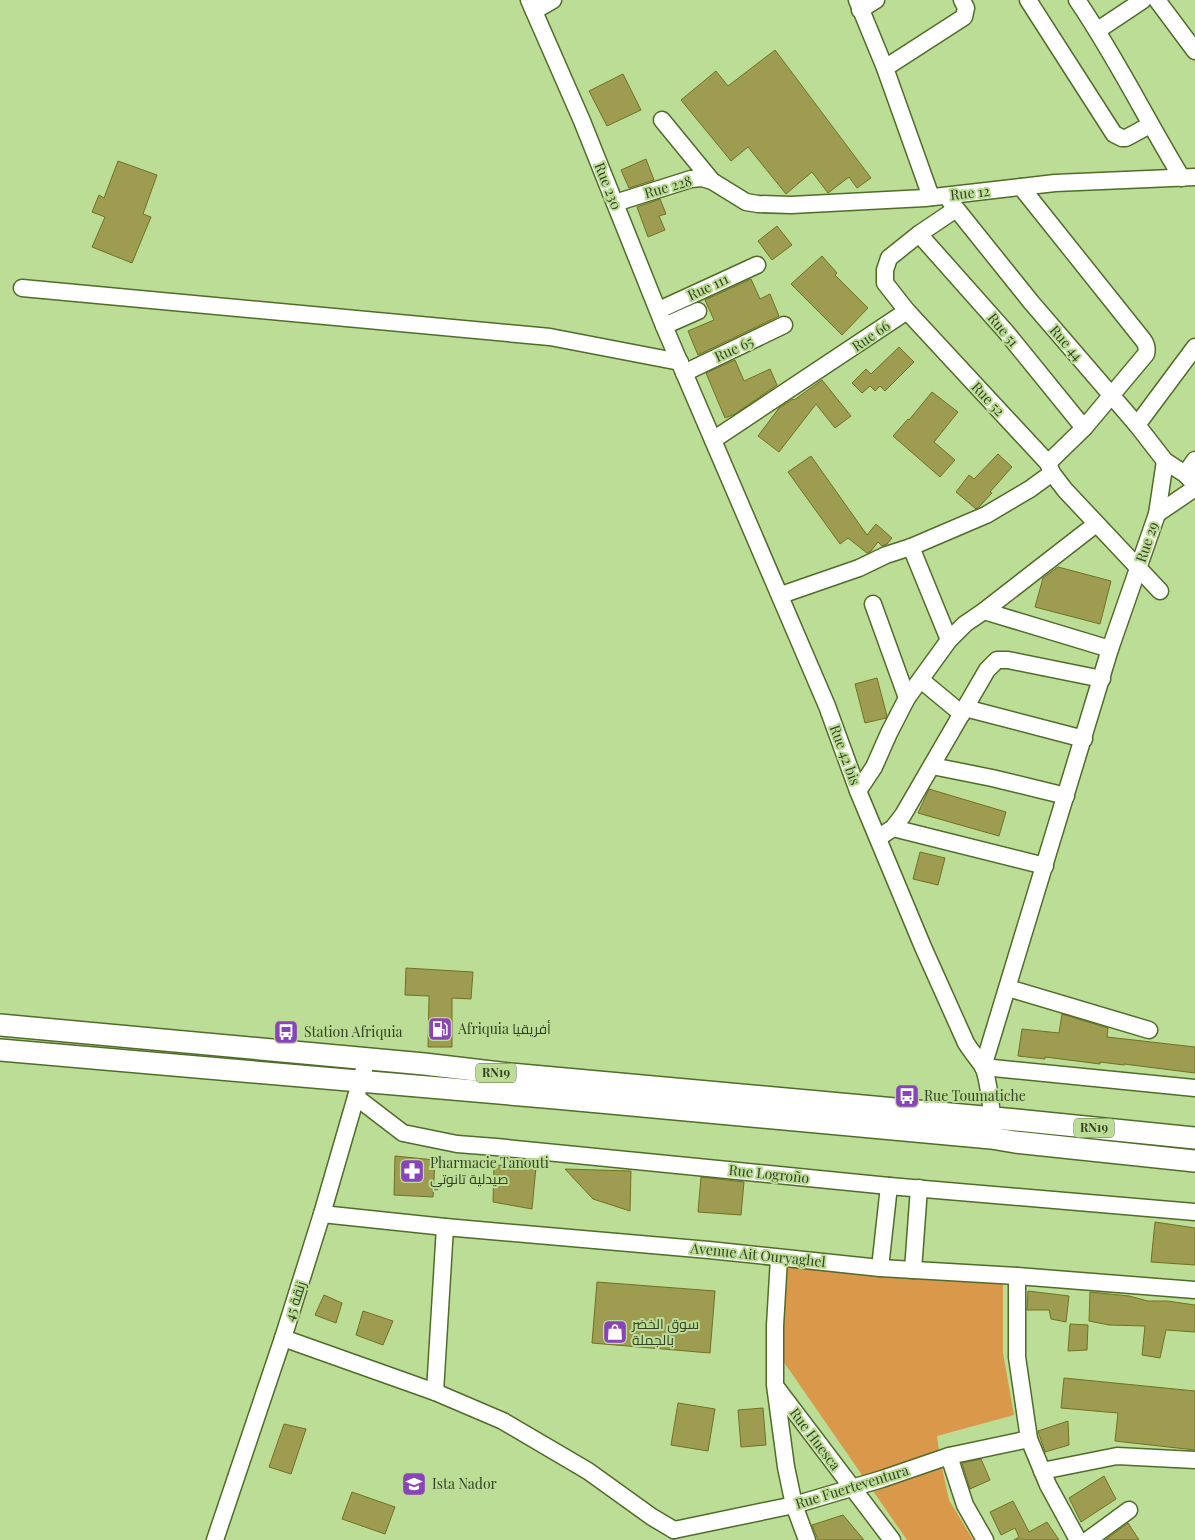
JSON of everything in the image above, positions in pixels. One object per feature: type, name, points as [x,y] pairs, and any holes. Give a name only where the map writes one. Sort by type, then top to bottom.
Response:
[{"type":"main road","name":"RN19","points":[[0,1025],[367,1059],[992,1128],[1015,1142],[1195,1161]]},
{"type":"main road","name":"RN19","points":[[0,1050],[358,1089],[556,1098],[992,1128],[1195,1138]]},
{"type":"street","points":[[532,5],[553,0]]},
{"type":"street","points":[[859,5],[876,0]]},
{"type":"street","points":[[885,68],[964,17],[966,8],[962,0]]},
{"type":"street","points":[[1028,0],[1114,134],[1126,138],[1150,125]]},
{"type":"street","points":[[1077,0],[1098,30],[1150,125],[1190,179]]},
{"type":"street","points":[[1098,30],[1143,0]]},
{"type":"street","points":[[1157,0],[1195,51]]},
{"type":"street","name":"Rue 230","points":[[532,5],[682,367]]},
{"type":"street","name":"Rue 44","points":[[859,5],[939,196],[956,209],[1031,302],[1137,425],[1165,461],[1190,479]]},
{"type":"street","points":[[662,120],[712,180]]},
{"type":"street","name":"Rue 228","points":[[615,203],[691,179],[702,178],[712,180],[746,202]]},
{"type":"street","name":"Rue 12","points":[[746,202],[791,205],[939,196],[1055,183],[1190,179]]},
{"type":"street","points":[[781,595],[859,568],[886,555],[986,515],[1030,489],[1146,354],[1146,343],[1021,187]]},
{"type":"street","points":[[907,311],[885,283],[885,270],[890,258],[919,234],[956,209]]},
{"type":"street","name":"Rue 51","points":[[919,234],[1006,332],[1084,428]]},
{"type":"street","name":"Rue 111","points":[[662,318],[757,265]]},
{"type":"street","points":[[22,288],[550,337],[682,367]]},
{"type":"street","points":[[662,318],[698,311]]},
{"type":"street","name":"Rue 66","points":[[713,440],[907,311]]},
{"type":"street","name":"Rue 52","points":[[907,311],[1050,468],[1065,490],[1138,568]]},
{"type":"street","name":"Rue 65","points":[[682,367],[784,326]]},
{"type":"street","points":[[1137,425],[1195,347]]},
{"type":"street","name":"Rue 42 bis","points":[[682,367],[781,595],[827,706],[858,792],[956,1023],[975,1057],[984,1067],[992,1128]]},
{"type":"street","points":[[1190,479],[1195,460]]},
{"type":"street","name":"Rue 29","points":[[1160,591],[1138,568],[1157,514],[1165,461]]},
{"type":"street","name":"Rue 29","points":[[1157,514],[1195,488]]},
{"type":"street","points":[[858,792],[874,767],[889,732],[907,698],[949,640],[965,624],[1096,524]]},
{"type":"street","points":[[911,546],[949,640]]},
{"type":"street","points":[[1138,568],[1110,649],[984,1067],[1195,1088]]},
{"type":"street","points":[[873,604],[907,698]]},
{"type":"street","points":[[984,611],[1110,649]]},
{"type":"street","points":[[878,838],[893,828],[903,815],[987,670],[997,660],[1001,659],[1102,679]]},
{"type":"street","points":[[921,680],[964,711],[1084,739]]},
{"type":"street","points":[[932,766],[1066,796]]},
{"type":"street","points":[[893,828],[1045,866]]},
{"type":"street","points":[[1008,988],[1149,1030]]},
{"type":"street","name":"زنقة 45","points":[[215,1540],[283,1338],[322,1214],[367,1059]]},
{"type":"street","name":"Rue Logroño","points":[[358,1089],[403,1133],[457,1144],[889,1186],[1195,1212]]},
{"type":"street","points":[[880,1268],[889,1186]]},
{"type":"street","points":[[913,1270],[919,1188]]},
{"type":"street","name":"Avenue Ait Ouryaghel","points":[[322,1214],[880,1268],[1017,1276],[1195,1290]]},
{"type":"street","points":[[435,1392],[445,1227]]},
{"type":"street","points":[[779,1258],[775,1326],[775,1386],[786,1466],[794,1505],[807,1540]]},
{"type":"street","points":[[1017,1276],[1017,1357],[1029,1439],[1059,1507],[1078,1540]]},
{"type":"street","points":[[283,1338],[435,1392],[504,1421],[588,1471],[679,1534]]},
{"type":"street","name":"Rue Huesca","points":[[775,1386],[892,1540]]},
{"type":"street","name":"Rue Fuerteventura","points":[[679,1534],[794,1505],[949,1456],[1029,1439]]},
{"type":"street","points":[[949,1456],[965,1505],[985,1540]]},
{"type":"street","points":[[1042,1471],[1117,1456],[1195,1460]]},
{"type":"street","points":[[1088,1540],[1129,1510]]},
{"type":"shaded area","points":[[782,1256],[1003,1275],[1003,1353],[1014,1415],[937,1436],[949,1500],[973,1540],[907,1540],[779,1355]]},
{"type":"building","points":[[775,50],[871,178],[857,188],[849,177],[828,193],[812,172],[786,194],[748,147],[731,161],[681,100],[716,71],[728,86]]},
{"type":"building","points":[[623,74],[641,110],[607,126],[589,91]]},
{"type":"building","points":[[646,159],[654,180],[629,188],[621,170]]},
{"type":"building","points":[[118,161],[157,175],[143,214],[151,217],[132,263],[92,247],[105,217],[92,212],[99,195],[104,198]]},
{"type":"building","points":[[660,199],[666,214],[659,216],[665,230],[648,237],[637,207]]},
{"type":"building","points":[[777,226],[792,245],[772,260],[758,241]]},
{"type":"building","points":[[822,256],[837,273],[835,275],[868,308],[842,335],[791,284]]},
{"type":"building","points":[[751,279],[760,299],[770,294],[779,316],[698,355],[688,331],[714,320],[705,300]]},
{"type":"building","points":[[899,347],[914,362],[885,391],[880,386],[875,391],[870,386],[862,393],[852,383],[866,369],[871,374]]},
{"type":"building","points":[[735,360],[744,381],[770,369],[777,385],[735,414],[725,418],[706,373]]},
{"type":"building","points":[[822,380],[851,416],[835,428],[816,404],[779,452],[758,436],[779,408]]},
{"type":"building","points":[[932,392],[958,412],[934,442],[955,460],[940,477],[893,436]]},
{"type":"building","points":[[998,454],[1012,467],[990,492],[992,493],[976,509],[956,492],[969,475],[974,479]]},
{"type":"building","points":[[811,456],[867,535],[876,524],[892,538],[887,544],[882,546],[878,542],[867,553],[848,538],[840,544],[788,472]]},
{"type":"building","points":[[1058,567],[1111,581],[1100,624],[1035,607],[1043,578]]},
{"type":"building","points":[[877,678],[887,716],[886,718],[865,723],[855,684]]},
{"type":"building","points":[[929,789],[1006,812],[999,836],[918,813]]},
{"type":"building","points":[[920,852],[945,858],[938,885],[913,879]]},
{"type":"building","points":[[406,968],[473,972],[471,999],[452,998],[452,1047],[428,1047],[429,996],[405,995]]},
{"type":"building","points":[[1062,1014],[1108,1028],[1107,1037],[1195,1047],[1195,1073],[1124,1064],[1100,1062],[1100,1064],[1045,1057],[1045,1059],[1018,1056],[1022,1029],[1059,1033]]},
{"type":"building","points":[[395,1156],[435,1160],[433,1197],[394,1195]]},
{"type":"building","points":[[494,1165],[536,1167],[532,1209],[493,1202]]},
{"type":"building","points":[[565,1169],[631,1171],[630,1211],[593,1199]]},
{"type":"building","points":[[701,1177],[744,1182],[741,1215],[698,1212]]},
{"type":"building","points":[[1155,1222],[1195,1228],[1195,1265],[1151,1262]]},
{"type":"building","points":[[597,1282],[715,1291],[710,1353],[592,1343]]},
{"type":"building","points":[[1028,1291],[1069,1296],[1066,1322],[1051,1319],[1049,1310],[1027,1310]]},
{"type":"building","points":[[1090,1292],[1129,1296],[1148,1301],[1167,1301],[1195,1305],[1195,1332],[1166,1330],[1160,1358],[1142,1355],[1145,1326],[1109,1325],[1089,1321]]},
{"type":"building","points":[[324,1295],[342,1303],[336,1323],[315,1315]]},
{"type":"building","points":[[363,1311],[393,1321],[383,1345],[356,1335]]},
{"type":"building","points":[[1070,1324],[1088,1325],[1087,1350],[1068,1351]]},
{"type":"building","points":[[1064,1378],[1195,1391],[1195,1450],[1115,1441],[1118,1413],[1061,1408]]},
{"type":"building","points":[[678,1403],[715,1409],[708,1451],[671,1445]]},
{"type":"building","points":[[763,1408],[766,1445],[741,1447],[738,1410]]},
{"type":"building","points":[[1068,1421],[1069,1445],[1045,1452],[1038,1431]]},
{"type":"building","points":[[284,1424],[306,1429],[291,1474],[269,1467]]},
{"type":"building","points":[[981,1459],[990,1480],[970,1489],[962,1463]]},
{"type":"building","points":[[1104,1476],[1116,1499],[1081,1522],[1069,1498]]},
{"type":"building","points":[[352,1492],[395,1507],[385,1534],[342,1519]]},
{"type":"building","points":[[1013,1501],[1029,1532],[1047,1522],[1059,1540],[1014,1540],[1019,1537],[1015,1528],[1001,1535],[990,1512]]},
{"type":"building","points":[[843,1515],[864,1540],[818,1540],[812,1525]]},
{"type":"building","points":[[1128,1523],[1139,1540],[1105,1540]]},
{"type":"place","name":"Afriquia أفريقيا","points":[[440,1029]]},
{"type":"place","name":"Station Afriquia","points":[[286,1032]]},
{"type":"place","name":"Rue Toumatiche","points":[[907,1096]]},
{"type":"place","name":"Pharmacie Tanouti صيدلية تانوتي","points":[[412,1171]]},
{"type":"place","name":"سوق الخضر بالجملة","points":[[615,1332]]},
{"type":"place","name":"Ista Nador","points":[[414,1484]]}]
